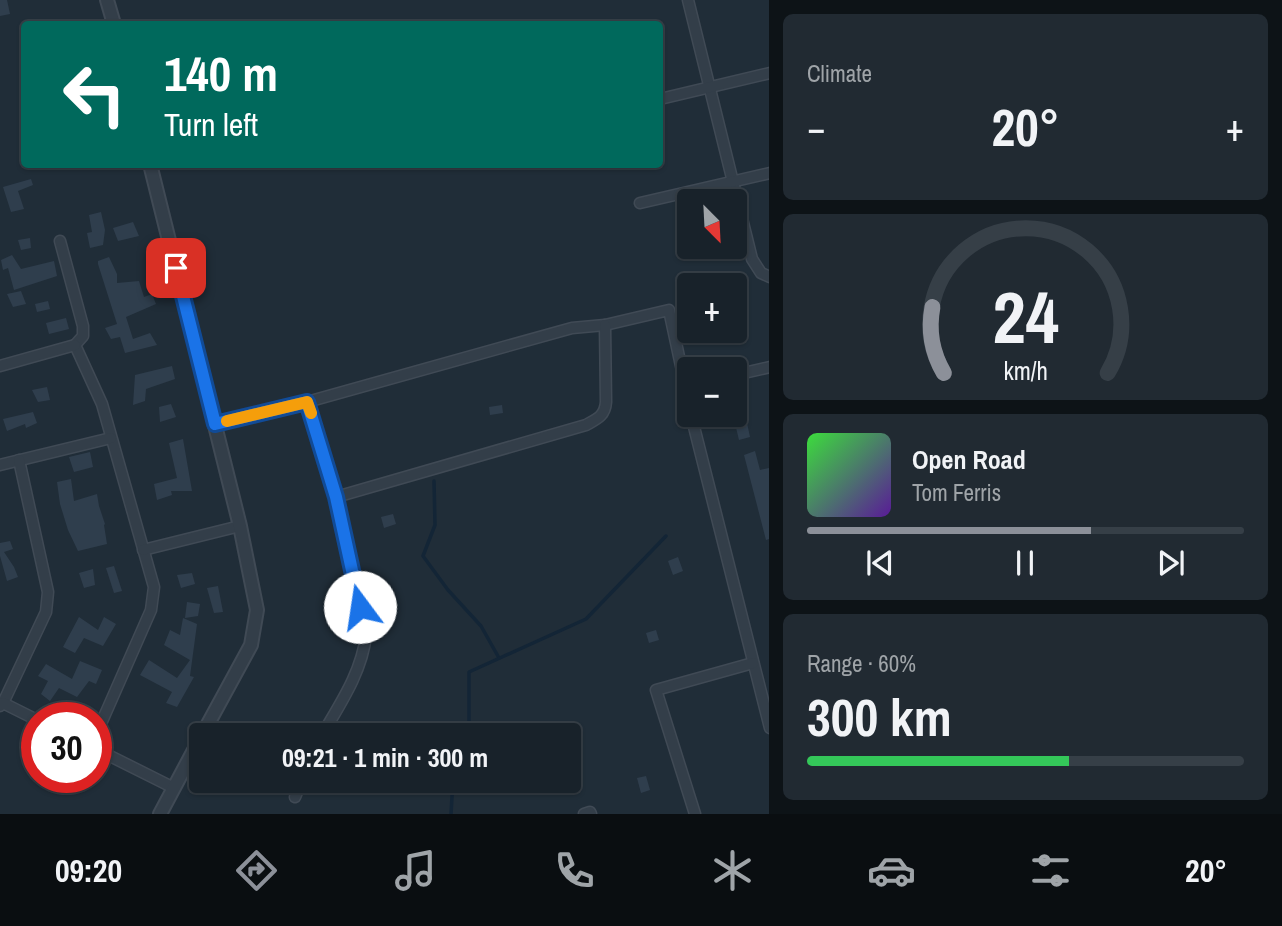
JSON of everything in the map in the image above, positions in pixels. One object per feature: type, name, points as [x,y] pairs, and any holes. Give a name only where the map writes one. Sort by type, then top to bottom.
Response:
[{"type":"street","points":[[107,0],[113,21]]},
{"type":"street","points":[[688,0],[752,259],[761,273],[769,277]]},
{"type":"street","points":[[663,98],[769,73]]},
{"type":"street","points":[[151,168],[240,526],[257,610],[251,645],[209,723]]},
{"type":"street","points":[[640,203],[769,173]]},
{"type":"street","points":[[0,366],[75,345],[83,336],[83,326],[60,241]]},
{"type":"street","points":[[215,424],[307,402],[572,328],[606,325],[669,310],[680,357]]},
{"type":"street","points":[[336,497],[586,425],[601,417],[606,411],[607,402],[606,325]]},
{"type":"street","points":[[75,345],[102,404],[154,587],[154,600],[110,702]]},
{"type":"street","points":[[747,372],[769,366]]},
{"type":"street","points":[[307,402],[336,497],[366,635],[365,651],[329,723]]},
{"type":"street","points":[[694,427],[769,729]]},
{"type":"street","points":[[0,465],[111,438]]},
{"type":"street","points":[[19,460],[48,592],[46,612],[1,705],[21,713]]},
{"type":"street","points":[[143,550],[240,526]]},
{"type":"street","points":[[695,814],[656,690],[753,663]]},
{"type":"street","points":[[112,756],[174,788]]},
{"type":"street","points":[[160,814],[189,760]]},
{"type":"street","points":[[295,797],[297,793]]},
{"type":"street","points":[[584,814],[591,814]]},
{"type":"building","points":[[0,0],[7,0],[10,14],[0,16]]},
{"type":"building","points":[[31,179],[33,185],[18,191],[24,209],[11,212],[3,187]]},
{"type":"building","points":[[101,212],[105,230],[103,245],[90,248],[87,233],[92,232],[89,215]]},
{"type":"building","points":[[133,222],[139,236],[118,241],[113,228]]},
{"type":"building","points":[[30,238],[31,248],[21,250],[18,240]]},
{"type":"building","points":[[12,255],[21,269],[54,261],[57,276],[14,290],[8,268],[3,270],[1,260]]},
{"type":"building","points":[[109,257],[117,274],[117,283],[139,281],[144,297],[152,294],[156,304],[126,317],[133,339],[150,333],[157,345],[125,353],[120,337],[111,339],[105,328],[117,324],[98,264],[98,261]]},
{"type":"building","points":[[21,291],[26,304],[13,307],[7,294]]},
{"type":"building","points":[[48,301],[50,309],[37,312],[35,304]]},
{"type":"building","points":[[66,318],[69,329],[49,334],[46,323]]},
{"type":"building","points":[[172,366],[175,379],[146,389],[145,401],[133,405],[135,375]]},
{"type":"building","points":[[47,387],[50,400],[38,402],[32,390]]},
{"type":"building","points":[[171,404],[176,417],[160,422],[159,407]]},
{"type":"building","points":[[502,405],[503,413],[490,415],[489,407]]},
{"type":"building","points":[[33,412],[37,423],[26,428],[25,424],[7,431],[3,419]]},
{"type":"building","points":[[747,423],[750,437],[739,440],[736,427],[747,427]]},
{"type":"building","points":[[183,439],[192,491],[171,491],[172,495],[157,500],[154,484],[177,478],[169,443]]},
{"type":"building","points":[[755,451],[760,470],[769,468],[769,539],[766,540],[744,455]]},
{"type":"building","points":[[90,452],[93,467],[74,472],[69,457]]},
{"type":"building","points":[[71,479],[74,501],[97,494],[107,544],[78,551],[60,504],[57,482]]},
{"type":"building","points":[[393,514],[396,524],[384,528],[381,517]]},
{"type":"building","points":[[10,541],[13,549],[4,552],[18,577],[7,581],[0,556],[0,543]]},
{"type":"building","points":[[678,557],[683,571],[673,575],[668,561]]},
{"type":"building","points":[[114,566],[122,591],[114,593],[106,568]]},
{"type":"building","points":[[93,569],[95,585],[84,588],[79,573]]},
{"type":"building","points":[[192,573],[195,584],[181,588],[177,575]]},
{"type":"building","points":[[218,586],[223,612],[214,613],[207,588]]},
{"type":"building","points":[[187,602],[200,604],[198,616],[185,618]]},
{"type":"building","points":[[79,617],[98,630],[104,617],[116,624],[103,646],[84,638],[75,653],[63,647]]},
{"type":"building","points":[[183,618],[197,624],[190,676],[194,677],[177,707],[166,703],[172,692],[140,675],[149,660],[177,678],[190,660],[164,645],[170,630],[180,635]]},
{"type":"building","points":[[656,630],[659,640],[649,643],[646,633]]},
{"type":"building","points":[[80,661],[102,670],[96,684],[89,681],[77,697],[59,688],[50,701],[41,694],[48,681],[38,676],[46,664],[72,679]]},
{"type":"building","points":[[646,776],[650,790],[641,793],[637,778]]},
{"type":"waterway","points":[[434,481],[435,525],[423,556],[448,590],[481,626],[499,658]]},
{"type":"waterway","points":[[469,723],[469,672],[586,619],[666,536]]},
{"type":"waterway","points":[[451,814],[452,793]]},
{"type":"slow traffic","points":[[227,421],[307,402],[311,413]]},
{"type":"route","points":[[176,268],[215,424],[307,402],[336,497],[360,607]]}]
